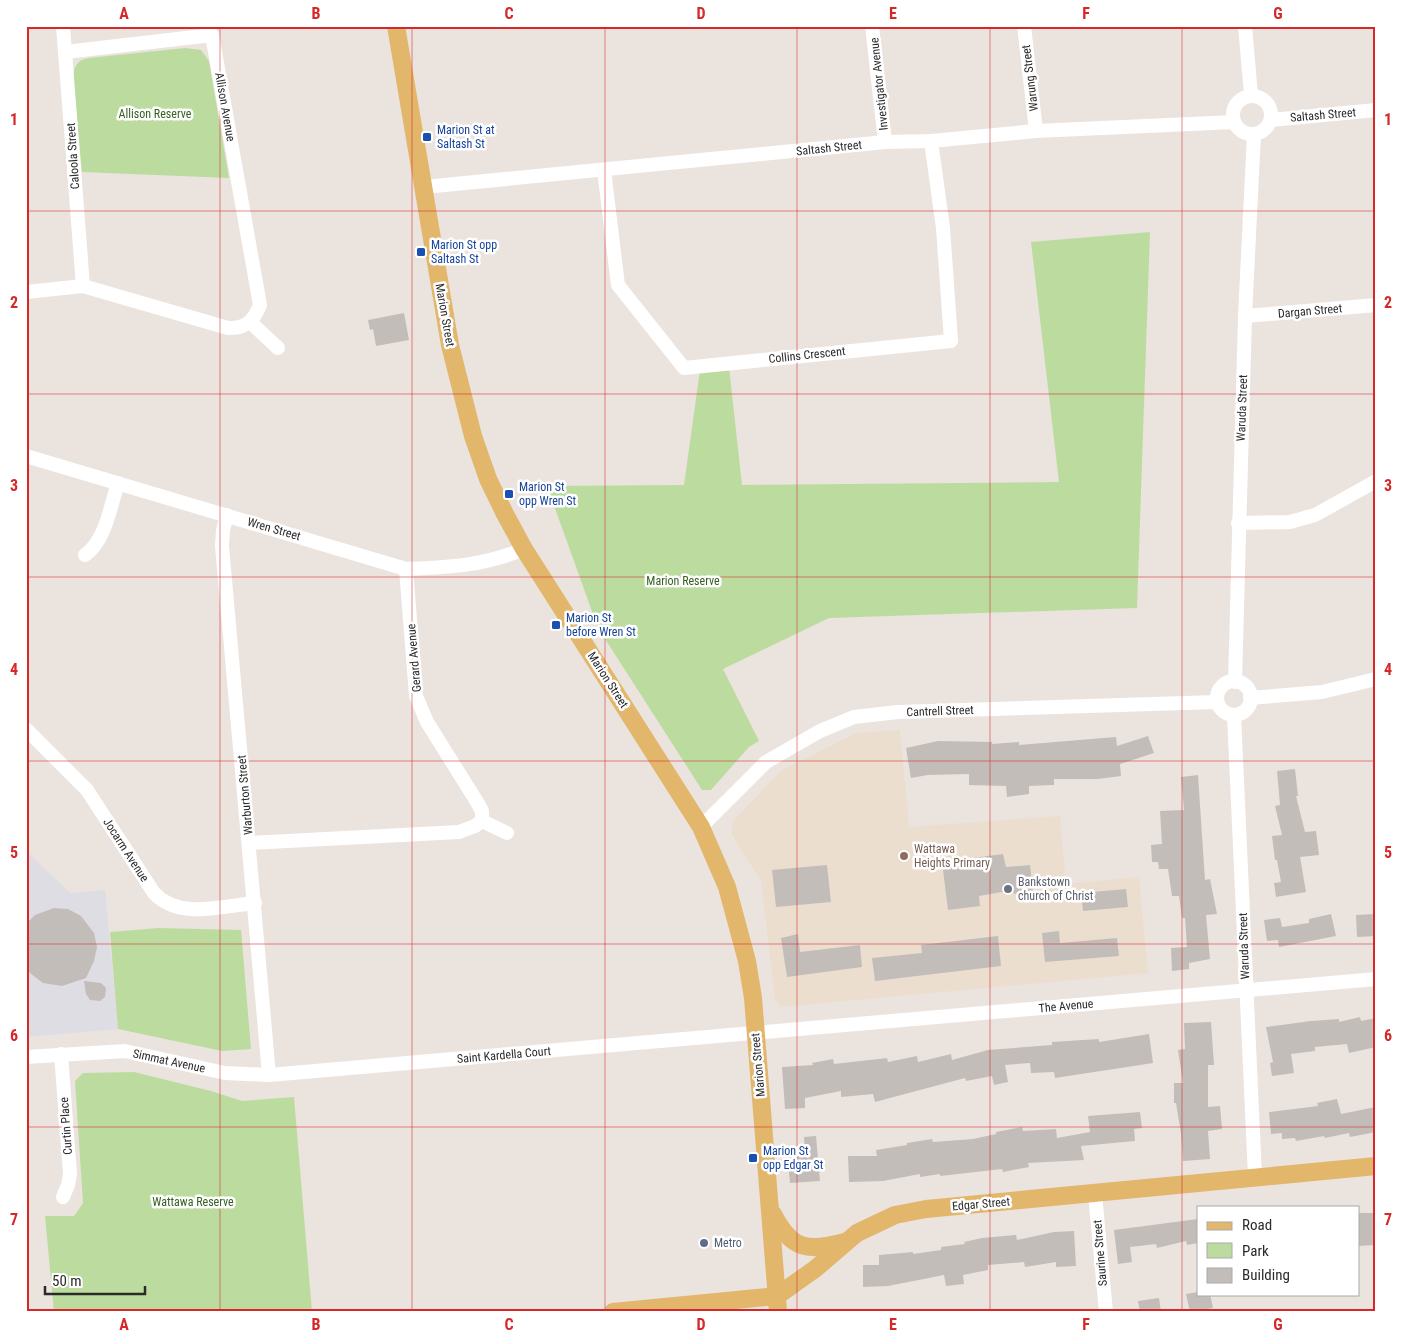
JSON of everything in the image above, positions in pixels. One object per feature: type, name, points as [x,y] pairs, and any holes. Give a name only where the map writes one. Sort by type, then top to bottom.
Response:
[{"type":"main road","name":"Marion Street","points":[[396,26],[450,345],[461,396],[488,479],[524,549],[701,827],[727,887],[738,926],[753,998],[778,1304]]},
{"type":"main road","name":"Edgar Street","points":[[613,1312],[778,1304],[848,1241],[875,1223],[896,1215],[926,1209],[1376,1166]]},
{"type":"main road","points":[[770,1209],[780,1230],[798,1245],[812,1248],[848,1241]]},
{"type":"street","name":"Caloola Street","points":[[63,26],[83,286]]},
{"type":"street","name":"Investigator Avenue","points":[[872,26],[885,142]]},
{"type":"street","name":"Warung Street","points":[[1024,26],[1036,130]]},
{"type":"street","points":[[1245,26],[1251,95]]},
{"type":"street","name":"Allison Avenue","points":[[65,52],[212,35],[260,305],[250,322]]},
{"type":"street","points":[[1251,95],[1263,98],[1268,102],[1272,114],[1265,130],[1254,134],[1242,132],[1234,122],[1233,110],[1236,104],[1251,95]]},
{"type":"street","name":"Saltash Street","points":[[1271,120],[1376,110]]},
{"type":"street","name":"Saltash Street","points":[[424,186],[885,142],[931,141],[1036,130],[1234,122]]},
{"type":"street","name":"Waruda Street","points":[[1235,682],[1245,316],[1254,134]]},
{"type":"street","name":"Collins Crescent","points":[[604,170],[618,284],[684,368],[951,340],[943,228],[931,141]]},
{"type":"street","points":[[26,292],[83,286],[228,328],[240,329],[250,322],[278,348]]},
{"type":"street","name":"Dargan Street","points":[[1245,316],[1376,305]]},
{"type":"street","name":"Wren Street","points":[[26,456],[406,569],[463,567],[501,558],[524,549]]},
{"type":"street","points":[[1238,523],[1290,522],[1315,515],[1376,481]]},
{"type":"street","points":[[85,555],[94,548],[101,535],[118,483]]},
{"type":"street","name":"Warburton Street","points":[[227,515],[222,546],[250,843],[268,1075]]},
{"type":"street","name":"Gerard Avenue","points":[[406,569],[416,696],[427,722],[482,811],[482,821]]},
{"type":"street","points":[[1250,698],[1322,692],[1376,678]]},
{"type":"street","points":[[1235,682],[1247,689],[1250,698],[1244,712],[1234,715],[1222,710],[1218,702],[1221,688],[1235,682]]},
{"type":"street","name":"Cantrell Street","points":[[701,827],[766,762],[820,731],[854,717],[898,712],[1218,702]]},
{"type":"street","name":"Waruda Street","points":[[1234,715],[1255,1177]]},
{"type":"street","name":"Jocarm Avenue","points":[[26,729],[87,790],[154,893],[165,904],[190,910],[254,903]]},
{"type":"street","points":[[250,843],[459,832],[482,821],[507,833]]},
{"type":"street","name":"The Avenue","points":[[756,1033],[1376,979]]},
{"type":"street","name":"Saint Kardella Court","points":[[252,1075],[756,1033]]},
{"type":"street","name":"Simmat Avenue","points":[[26,1057],[125,1051],[225,1073],[252,1075]]},
{"type":"street","name":"Curtin Place","points":[[61,1054],[70,1174],[63,1197]]},
{"type":"street","name":"Saurine Street","points":[[1095,1194],[1106,1312]]},
{"type":"shaded area","name":"Wattawa Heights Primary","points":[[900,730],[909,827],[1060,816],[1066,884],[1139,877],[1148,973],[781,1007],[775,999],[761,881],[732,835],[732,822],[781,771],[856,733]]},
{"type":"shaded area","points":[[26,851],[70,893],[105,890],[118,1029],[26,1037]]},
{"type":"green space","name":"Allison Reserve","points":[[185,48],[201,50],[209,61],[229,178],[82,172],[73,77],[77,64],[89,58]]},
{"type":"green space","name":"Marion Reserve","points":[[1150,232],[1137,608],[829,618],[723,669],[759,741],[749,747],[711,790],[702,790],[598,628],[547,486],[684,485],[700,370],[729,367],[742,485],[1059,482],[1031,242]]},
{"type":"green space","points":[[158,928],[241,930],[251,1049],[222,1051],[118,1029],[110,932]]},
{"type":"green space","name":"Wattawa Reserve","points":[[134,1072],[211,1091],[242,1101],[294,1097],[312,1312],[54,1312],[45,1216],[74,1216],[83,1203],[75,1081],[83,1073]]},
{"type":"building","points":[[404,313],[409,340],[376,346],[373,329],[370,330],[368,320]]},
{"type":"building","points":[[1148,736],[1154,753],[1120,764],[1121,776],[1098,779],[1054,779],[1054,785],[1029,786],[1029,794],[1007,797],[1006,786],[969,785],[969,774],[928,775],[911,778],[906,748],[938,741],[992,742],[992,744],[1019,742],[1019,745],[1116,737],[1117,746]]},
{"type":"building","points":[[1295,769],[1298,796],[1296,796],[1305,832],[1316,831],[1319,855],[1300,857],[1306,892],[1276,897],[1274,883],[1281,882],[1277,860],[1275,860],[1272,836],[1282,835],[1275,806],[1280,805],[1277,771]]},
{"type":"building","points":[[1198,775],[1205,880],[1210,879],[1217,914],[1206,915],[1210,959],[1189,963],[1189,969],[1172,971],[1171,948],[1187,947],[1185,918],[1182,918],[1179,896],[1172,896],[1168,869],[1159,869],[1158,862],[1152,862],[1151,845],[1162,844],[1160,811],[1184,810],[1181,777]]},
{"type":"building","points":[[1003,854],[1006,867],[1030,865],[1033,892],[1014,894],[1013,890],[979,896],[980,906],[948,910],[942,862]]},
{"type":"building","points":[[827,865],[831,902],[776,907],[772,870]]},
{"type":"building","points":[[1126,889],[1128,907],[1083,911],[1081,893]]},
{"type":"building","points":[[54,908],[68,909],[81,916],[94,933],[97,947],[94,961],[86,978],[62,986],[43,983],[26,970],[26,924],[35,915]]},
{"type":"building","points":[[1331,914],[1336,936],[1279,947],[1278,940],[1267,941],[1264,920],[1280,918],[1282,927],[1309,923],[1309,919]]},
{"type":"building","points":[[1375,914],[1376,936],[1357,937],[1356,915]]},
{"type":"building","points":[[1059,931],[1060,943],[1117,938],[1119,956],[1045,962],[1042,933]]},
{"type":"building","points":[[798,934],[800,952],[860,945],[862,967],[787,977],[781,938]]},
{"type":"building","points":[[998,936],[1001,966],[875,981],[872,958],[922,953],[921,945]]},
{"type":"building","points":[[84,981],[101,983],[106,988],[105,997],[100,1001],[90,1000],[86,994]]},
{"type":"building","points":[[1360,1017],[1361,1021],[1376,1018],[1376,1047],[1349,1053],[1347,1044],[1315,1047],[1315,1051],[1291,1054],[1294,1073],[1272,1076],[1270,1063],[1273,1062],[1266,1027],[1339,1019],[1339,1022]]},
{"type":"building","points":[[1211,1022],[1214,1065],[1208,1065],[1208,1107],[1220,1106],[1222,1129],[1208,1131],[1210,1159],[1183,1161],[1181,1134],[1176,1103],[1174,1103],[1174,1083],[1183,1083],[1178,1050],[1185,1049],[1184,1023]]},
{"type":"building","points":[[1149,1034],[1153,1063],[1055,1078],[1054,1072],[1031,1073],[1030,1063],[1005,1065],[1008,1082],[994,1085],[992,1076],[966,1081],[965,1078],[875,1102],[873,1094],[841,1097],[841,1091],[805,1098],[805,1108],[785,1109],[782,1067],[813,1065],[812,1063],[833,1059],[834,1064],[887,1058],[888,1062],[917,1056],[918,1062],[951,1054],[952,1060],[988,1050],[1052,1045],[1052,1042],[1099,1039],[1099,1042]]},
{"type":"building","points":[[1337,1099],[1341,1114],[1376,1107],[1376,1132],[1350,1137],[1349,1133],[1296,1141],[1295,1138],[1282,1139],[1282,1133],[1271,1134],[1269,1112],[1318,1106],[1317,1103]]},
{"type":"building","points":[[1140,1112],[1142,1128],[1134,1129],[1135,1141],[1081,1146],[1084,1160],[1028,1163],[1029,1167],[1003,1172],[1002,1169],[940,1176],[940,1174],[920,1177],[920,1174],[883,1181],[849,1182],[848,1156],[877,1156],[876,1150],[907,1145],[907,1143],[932,1139],[933,1142],[973,1139],[1022,1127],[1023,1131],[1056,1129],[1057,1138],[1090,1132],[1088,1116]]},
{"type":"building","points":[[816,1136],[820,1181],[790,1183],[787,1152],[805,1151],[804,1137]]},
{"type":"building","points":[[1360,1213],[1374,1213],[1375,1245],[1360,1246]]},
{"type":"building","points":[[1197,1219],[1197,1243],[1187,1245],[1186,1241],[1157,1248],[1156,1244],[1130,1247],[1132,1262],[1118,1264],[1114,1230]]},
{"type":"building","points":[[1074,1231],[1076,1266],[1056,1267],[1056,1262],[1025,1267],[1024,1262],[988,1265],[988,1270],[963,1275],[964,1284],[946,1286],[944,1275],[888,1286],[863,1287],[863,1265],[879,1265],[879,1255],[913,1252],[913,1254],[941,1250],[941,1247],[965,1244],[964,1242],[982,1238],[1016,1235],[1017,1240],[1054,1232]]},
{"type":"building","points":[[1197,1292],[1197,1296],[1210,1296],[1213,1308],[1190,1312],[1186,1294]]},
{"type":"building","points":[[1159,1298],[1161,1312],[1140,1312],[1138,1301]]},
{"type":"place","name":"Marion St at Saltash St","points":[[427,137]]},
{"type":"place","name":"Marion St opp Saltash St","points":[[421,252]]},
{"type":"place","name":"Marion St opp Wren St","points":[[509,494]]},
{"type":"place","name":"Marion St before Wren St","points":[[556,625]]},
{"type":"place","name":"Wattawa Heights Primary","points":[[904,856]]},
{"type":"place","name":"Bankstown church of Christ","points":[[1008,889]]},
{"type":"place","name":"Marion St opp Edgar St","points":[[753,1158]]},
{"type":"place","name":"Metro","points":[[704,1243]]}]
